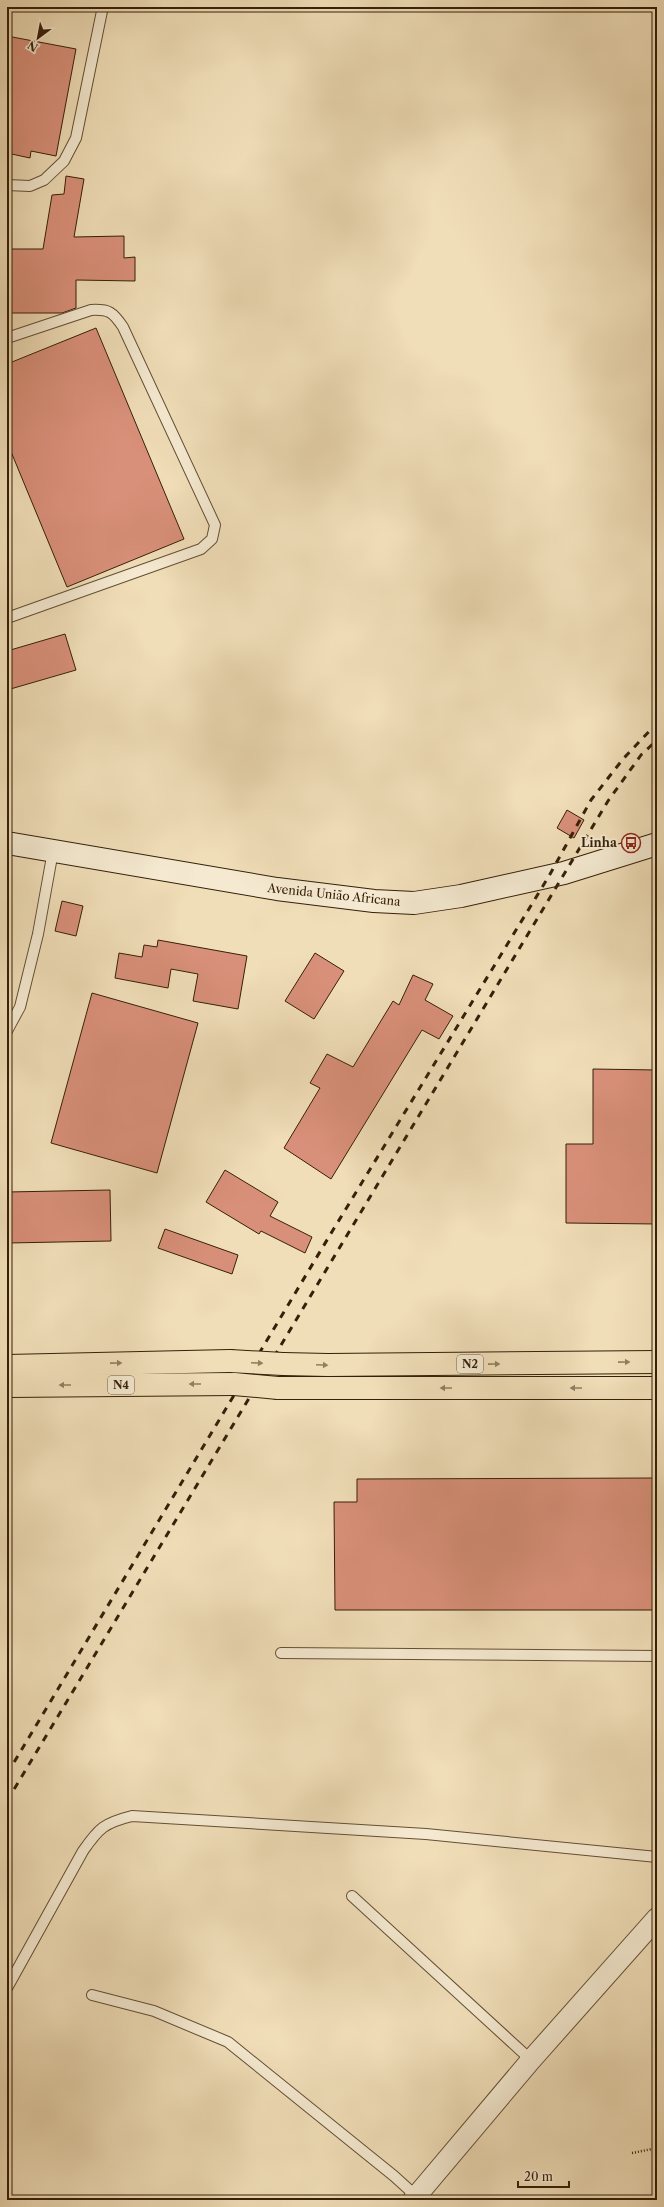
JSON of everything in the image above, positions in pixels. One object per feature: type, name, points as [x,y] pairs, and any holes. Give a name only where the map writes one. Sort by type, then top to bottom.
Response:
[{"type":"highway","name":"N4","points":[[7,1366],[230,1361],[283,1364]]},
{"type":"highway","name":"N2","points":[[283,1364],[328,1366],[657,1362]]},
{"type":"highway","name":"N4","points":[[7,1386],[234,1384],[278,1388],[321,1388]]},
{"type":"highway","name":"N2","points":[[321,1388],[657,1388]]},
{"type":"main road","name":"Avenida União Africana","points":[[7,843],[277,889],[374,901],[414,903],[461,896],[564,873],[657,844]]},
{"type":"street","points":[[414,2198],[531,2060],[657,1918]]},
{"type":"lane","points":[[7,185],[30,186],[44,180],[64,161],[76,138],[102,11]]},
{"type":"lane","points":[[7,338],[90,310],[104,309],[114,314],[123,327],[215,525],[212,539],[201,549],[7,618]]},
{"type":"lane","points":[[7,1031],[20,1007],[38,934],[53,851]]},
{"type":"lane","points":[[281,1653],[657,1656]]},
{"type":"lane","points":[[7,1988],[83,1851],[96,1832],[111,1821],[132,1816],[426,1834],[657,1857]]},
{"type":"lane","points":[[352,1896],[531,2060]]},
{"type":"lane","points":[[92,1995],[154,2011],[228,2042],[394,2176],[414,2198]]},
{"type":"path","points":[[632,2153],[657,2148]]},
{"type":"building","points":[[7,36],[76,49],[56,156],[31,151],[30,158],[7,153]]},
{"type":"building","points":[[66,176],[84,179],[74,237],[124,236],[124,258],[135,257],[135,281],[76,280],[76,308],[62,313],[7,313],[7,249],[43,249],[52,195],[64,194]]},
{"type":"building","points":[[96,328],[184,539],[67,587],[7,442],[7,364]]},
{"type":"building","points":[[65,634],[76,670],[7,690],[7,651]]},
{"type":"building","points":[[567,810],[584,820],[574,838],[557,828]]},
{"type":"building","points":[[62,901],[83,906],[76,936],[55,931]]},
{"type":"building","points":[[158,940],[247,956],[238,1009],[193,1001],[198,974],[171,969],[168,988],[115,978],[119,953],[142,957],[144,945],[157,947]]},
{"type":"building","points":[[315,953],[344,971],[314,1019],[285,1001]]},
{"type":"building","points":[[413,975],[433,984],[425,1000],[453,1016],[439,1039],[422,1030],[331,1179],[284,1148],[320,1088],[310,1083],[327,1054],[353,1067],[393,1001],[399,1005]]},
{"type":"building","points":[[92,993],[198,1023],[157,1173],[51,1143]]},
{"type":"building","points":[[593,1069],[657,1070],[657,1224],[566,1223],[566,1144],[593,1144]]},
{"type":"building","points":[[225,1170],[278,1202],[270,1216],[312,1237],[305,1253],[261,1231],[259,1234],[206,1202]]},
{"type":"building","points":[[110,1190],[111,1241],[7,1243],[7,1192]]},
{"type":"building","points":[[165,1229],[238,1255],[232,1274],[158,1248]]},
{"type":"building","points":[[657,1478],[657,1610],[335,1610],[334,1502],[357,1502],[357,1479]]},
{"type":"railway","points":[[7,1774],[333,1230],[549,876],[591,800],[623,759],[657,723]]},
{"type":"railway","points":[[7,1801],[608,801],[641,755],[657,740]]},
{"type":"place","name":"Linha","points":[[631,843]]}]
